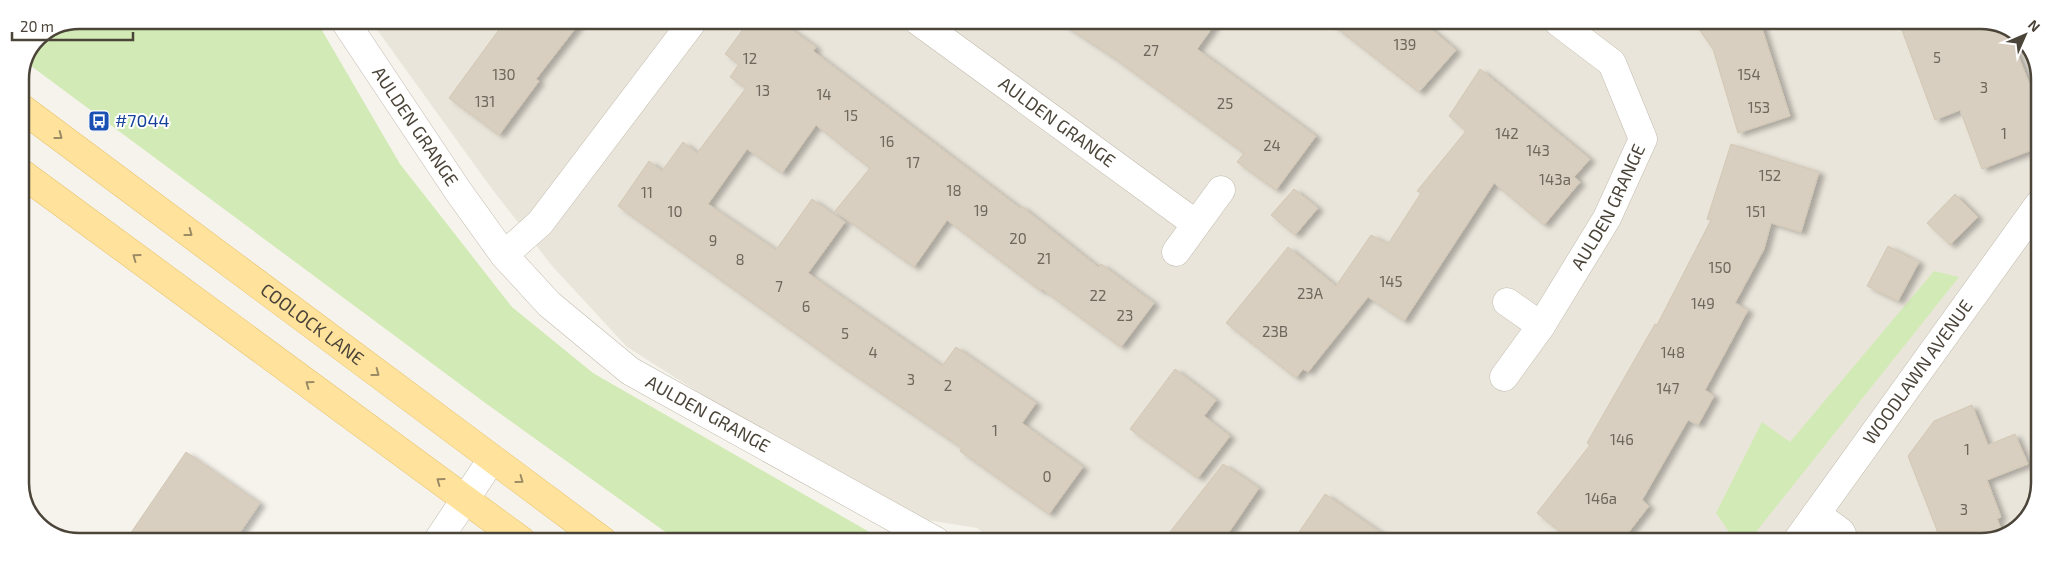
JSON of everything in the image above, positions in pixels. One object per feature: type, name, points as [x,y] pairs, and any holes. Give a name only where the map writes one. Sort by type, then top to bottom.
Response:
[{"type":"main road","name":"COOLOCK LANE","points":[[29,114],[592,533]]},
{"type":"main road","points":[[29,179],[512,533]]},
{"type":"street","name":"AULDEN GRANGE","points":[[350,29],[458,191],[504,255],[549,304],[630,371],[922,533]]},
{"type":"street","points":[[504,255],[540,223],[687,29]]},
{"type":"street","name":"AULDEN GRANGE","points":[[929,29],[1196,224]]},
{"type":"street","name":"AULDEN GRANGE","points":[[1504,377],[1541,326],[1607,218],[1643,139],[1612,63],[1567,29]]},
{"type":"street","points":[[1176,252],[1221,190]]},
{"type":"street","name":"WOODLAWN AVENUE","points":[[1802,533],[2031,215]]},
{"type":"street","points":[[1507,302],[1541,326]]},
{"type":"street","points":[[443,533],[492,459]]},
{"type":"street","points":[[1816,514],[1841,533]]},
{"type":"shaded area","points":[[376,29],[1994,30],[2000,33],[2000,60],[2027,60],[2031,76],[2030,496],[2023,511],[2012,523],[1997,531],[1987,533],[984,533],[977,528],[915,518],[769,437],[627,347],[553,267],[492,189]]},
{"type":"green space","points":[[79,29],[321,29],[400,164],[512,307],[593,373],[871,533],[667,533],[484,402],[31,66],[37,51],[51,37],[69,30]]},
{"type":"green space","points":[[1934,271],[1959,277],[1755,533],[1730,533],[1716,513],[1762,422],[1790,442]]},
{"type":"building","points":[[499,29],[575,29],[536,79],[539,81],[499,135],[449,98]]},
{"type":"building","points":[[743,29],[791,29],[816,47],[813,51],[1020,208],[1021,206],[1098,267],[1101,264],[1154,303],[1121,347],[1042,289],[1041,291],[947,220],[914,267],[835,211],[870,168],[816,125],[782,173],[747,149],[708,204],[776,250],[812,199],[845,222],[808,273],[942,366],[956,347],[1036,403],[1022,423],[1083,467],[1049,514],[960,451],[962,448],[843,367],[618,206],[649,161],[662,171],[683,142],[697,153],[746,88],[730,77],[739,64],[725,54]]},
{"type":"building","points":[[1070,29],[1211,29],[1197,49],[1316,136],[1276,190],[1237,162],[1244,153],[1114,58]]},
{"type":"building","points":[[1338,29],[1431,29],[1456,50],[1419,92]]},
{"type":"building","points":[[1699,29],[1762,29],[1790,116],[1738,133],[1713,49]]},
{"type":"building","points":[[1902,29],[1987,29],[2000,33],[2000,60],[2020,60],[2031,88],[2031,150],[1982,169],[1960,110],[1935,120]]},
{"type":"building","points":[[1480,69],[1590,159],[1574,177],[1580,182],[1544,225],[1494,183],[1404,321],[1368,297],[1308,372],[1303,369],[1296,378],[1226,323],[1288,247],[1336,286],[1371,235],[1388,244],[1421,193],[1417,191],[1466,131],[1449,116]]},
{"type":"building","points":[[1731,144],[1819,172],[1801,232],[1771,223],[1764,249],[1735,303],[1748,310],[1705,390],[1714,396],[1698,425],[1688,420],[1642,500],[1649,506],[1628,533],[1562,533],[1537,513],[1590,445],[1587,443],[1655,324],[1657,325],[1711,220],[1707,219]]},
{"type":"building","points":[[1294,189],[1318,208],[1295,235],[1271,215]]},
{"type":"building","points":[[1955,194],[1978,217],[1950,245],[1927,223]]},
{"type":"building","points":[[1888,246],[1919,262],[1898,301],[1867,286]]},
{"type":"building","points":[[1175,369],[1216,400],[1204,416],[1230,436],[1198,478],[1130,429]]},
{"type":"building","points":[[1972,405],[1988,445],[2015,434],[2028,464],[1987,480],[2001,517],[1997,519],[2001,529],[1987,533],[1937,533],[1908,456],[1934,421]]},
{"type":"building","points":[[186,452],[260,503],[240,533],[131,533]]},
{"type":"building","points":[[1223,464],[1259,488],[1228,533],[1169,533]]},
{"type":"building","points":[[1325,494],[1381,533],[1298,533]]},
{"type":"place","name":"#7044","points":[[99,121]]}]
